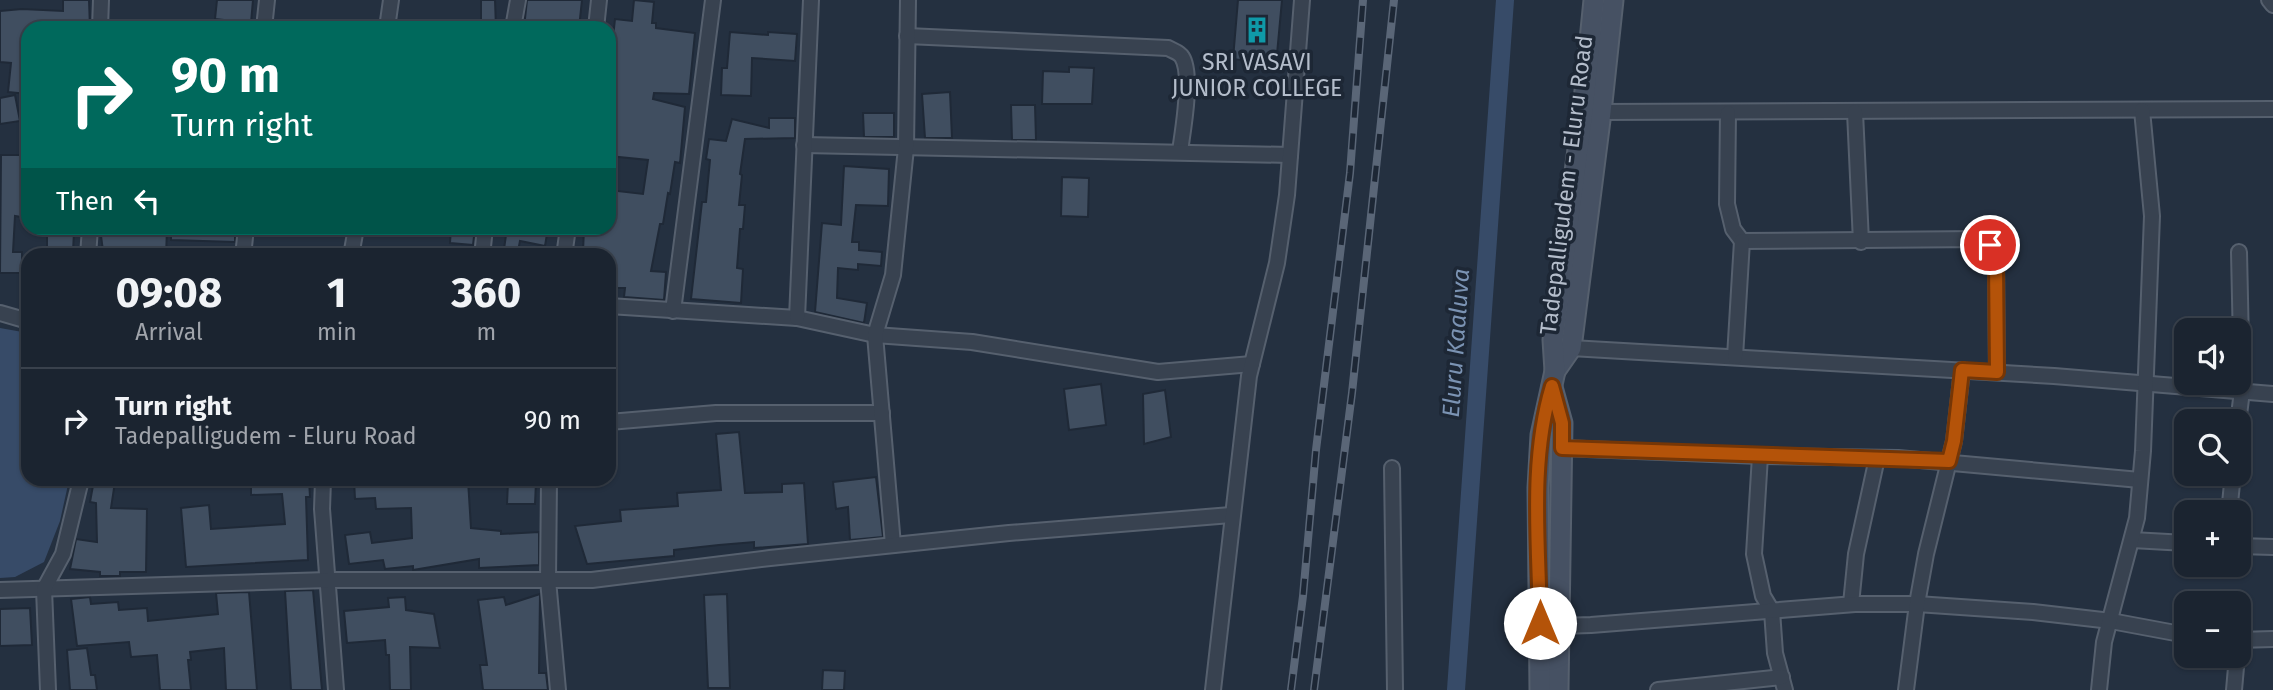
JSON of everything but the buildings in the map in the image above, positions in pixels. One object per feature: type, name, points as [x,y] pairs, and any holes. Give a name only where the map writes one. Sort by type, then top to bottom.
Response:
[{"type":"main road","name":"Tadepalligudem - Eluru Road","points":[[1540,690],[1538,488],[1541,435],[1551,387],[1553,341],[1583,111],[1594,0]]},
{"type":"main road","name":"Tadepalligudem - Eluru Road","points":[[1558,690],[1562,423],[1551,387],[1571,348],[1601,112],[1612,0]]},
{"type":"street","points":[[100,21],[101,0]]},
{"type":"street","points":[[265,21],[267,0]]},
{"type":"street","points":[[388,21],[391,0]]},
{"type":"street","points":[[514,21],[518,0]]},
{"type":"street","points":[[597,21],[599,0]]},
{"type":"street","points":[[673,311],[713,0]]},
{"type":"street","points":[[797,318],[811,0]]},
{"type":"street","points":[[893,545],[875,335],[893,275],[906,148],[908,0]]},
{"type":"street","points":[[1213,690],[1231,515],[1252,364],[1277,263],[1287,195],[1301,0]]},
{"type":"street","points":[[2269,0],[2273,5]]},
{"type":"street","points":[[907,36],[1168,48],[1181,54],[1186,66],[1186,102],[1180,151]]},
{"type":"street","points":[[1601,112],[2273,109]]},
{"type":"street","points":[[2099,690],[2104,642],[2137,518],[2140,480],[2152,216],[2142,110]]},
{"type":"street","points":[[1855,112],[1861,242]]},
{"type":"street","points":[[1728,113],[1727,204],[1733,229],[1742,241],[1735,357]]},
{"type":"street","points":[[804,145],[1290,155]]},
{"type":"street","points":[[1742,241],[1979,239],[1990,245],[1996,262],[1997,372]]},
{"type":"street","points":[[2239,252],[2240,318]]},
{"type":"street","points":[[616,307],[797,318],[875,335],[972,342],[1158,372],[1252,364]]},
{"type":"street","points":[[0,313],[21,319]]},
{"type":"street","points":[[1571,348],[1997,372],[2174,385]]},
{"type":"street","points":[[1906,690],[1917,604],[1954,441],[1962,370]]},
{"type":"street","points":[[2251,392],[2273,394]]},
{"type":"street","points":[[616,421],[716,414],[882,414]]},
{"type":"street","points":[[1562,448],[1949,461],[2140,480]]},
{"type":"street","points":[[1658,690],[1784,684],[1775,653],[1772,611],[1763,596],[1754,554],[1760,456]]},
{"type":"street","points":[[1850,604],[1856,554],[1877,458]]},
{"type":"street","points":[[1392,468],[1395,690]]},
{"type":"street","points":[[48,690],[44,589],[63,554],[80,486]]},
{"type":"street","points":[[323,486],[322,509],[335,690]]},
{"type":"street","points":[[549,486],[548,580],[558,690]]},
{"type":"street","points":[[0,590],[328,580],[592,580],[1009,533],[1231,515]]},
{"type":"street","points":[[2132,540],[2174,542]]},
{"type":"street","points":[[2251,546],[2273,547]]},
{"type":"street","points":[[1560,626],[1850,604],[1917,604],[2033,612],[2111,621],[2174,633]]},
{"type":"street","points":[[2251,640],[2273,639]]},
{"type":"street","points":[[2234,690],[2237,668]]},
{"type":"water","points":[[0,328],[21,332],[21,486],[68,486],[60,521],[44,562],[15,577],[0,578]]},
{"type":"waterway","name":"Eluru Kaaluva","points":[[1456,690],[1505,0]]},
{"type":"railway","points":[[1291,690],[1303,596],[1316,450],[1350,173],[1363,0]]},
{"type":"railway","points":[[1314,690],[1352,393],[1394,0]]},
{"type":"place","name":"SRI VASAVI JUNIOR COLLEGE","points":[[1257,30]]},
{"type":"route","points":[[1540,623],[1538,488],[1541,435],[1552,386],[1562,423],[1562,448],[1949,461],[1954,441],[1962,370],[1997,372],[1996,262],[1990,245]]}]
